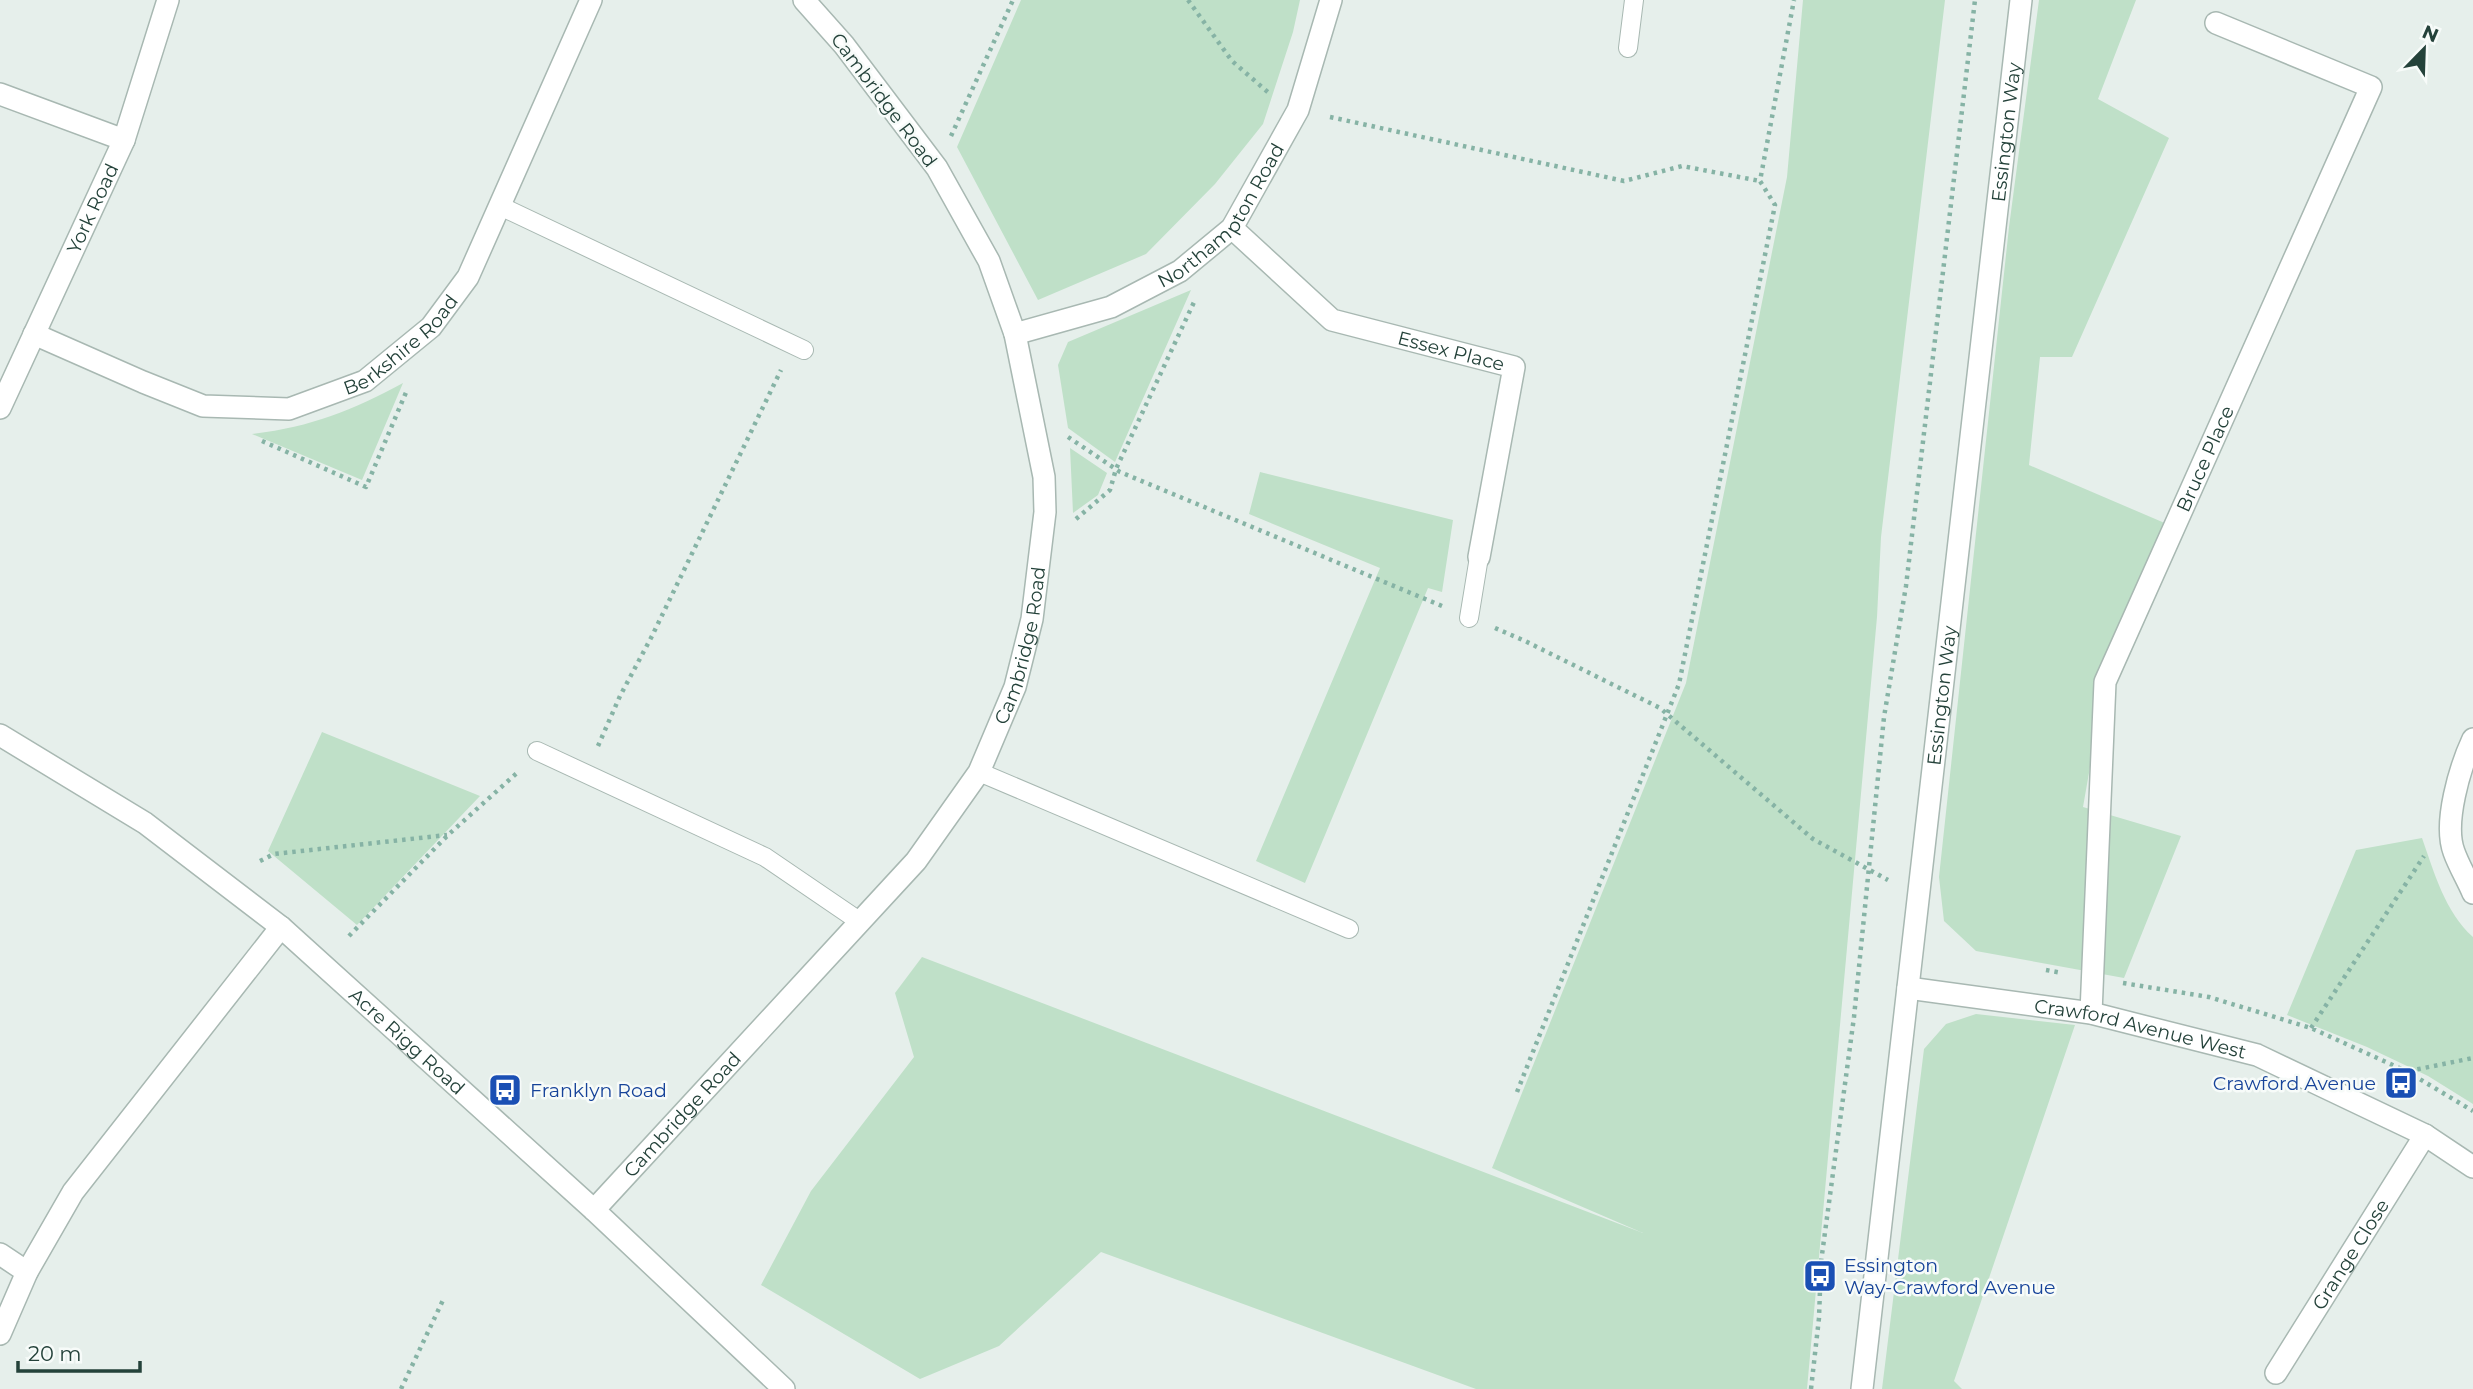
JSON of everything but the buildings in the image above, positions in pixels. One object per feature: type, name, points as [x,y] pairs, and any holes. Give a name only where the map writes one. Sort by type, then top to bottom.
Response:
[{"type":"street","name":"York Road","points":[[0,408],[124,140],[168,0]]},
{"type":"street","name":"Berkshire Road","points":[[34,334],[203,406],[289,408],[365,381],[431,327],[468,277],[591,0]]},
{"type":"street","name":"Cambridge Road","points":[[594,1210],[916,861],[979,772],[1015,687],[1032,619],[1045,512],[1044,477],[1015,334],[989,261],[937,168],[844,45],[804,0]]},
{"type":"street","name":"Northampton Road","points":[[1015,334],[1111,307],[1180,271],[1232,229],[1298,110],[1331,0]]},
{"type":"street","name":"Essington Way","points":[[1862,1389],[2021,0]]},
{"type":"street","name":"Bruce Place","points":[[2091,1013],[2105,682],[2371,87],[2216,23]]},
{"type":"street","points":[[0,94],[124,140]]},
{"type":"street","name":"Essex Place","points":[[1232,229],[1332,320],[1514,367],[1479,557]]},
{"type":"street","name":"Acre Rigg Road","points":[[0,735],[145,823],[281,927],[594,1210],[784,1389]]},
{"type":"street","points":[[2473,739],[2463,762],[2451,814],[2453,850],[2473,893]]},
{"type":"street","points":[[0,1334],[27,1272],[73,1192],[281,927]]},
{"type":"street","name":"Crawford Avenue West","points":[[1908,988],[2091,1013],[2256,1055],[2425,1135],[2473,1167]]},
{"type":"street","name":"Grange Close","points":[[2276,1373],[2425,1135]]},
{"type":"street","points":[[0,1254],[27,1272]]},
{"type":"lane","points":[[1628,48],[1631,1]]},
{"type":"lane","points":[[500,205],[798,348]]},
{"type":"lane","points":[[1469,618],[1479,557]]},
{"type":"lane","points":[[537,751],[765,857],[859,921]]},
{"type":"lane","points":[[979,772],[1349,929]]},
{"type":"path","points":[[937,168],[1013,0]]},
{"type":"path","points":[[1188,0],[1232,61],[1269,93],[1298,110],[1624,181],[1682,166],[1760,181]]},
{"type":"path","points":[[1517,1092],[1679,684],[1774,205],[1760,181],[1794,0]]},
{"type":"path","points":[[1811,1389],[1819,1318],[1821,1262],[1855,1003],[1884,717],[1906,586],[1975,0]]},
{"type":"path","points":[[1043,535],[1072,521],[1110,491],[1116,469],[1208,271],[1206,249]]},
{"type":"path","points":[[259,439],[366,487],[413,376],[407,345]]},
{"type":"path","points":[[587,773],[620,696],[798,348]]},
{"type":"path","points":[[349,936],[448,835],[519,772],[537,751]]},
{"type":"path","points":[[2311,1028],[2451,814]]},
{"type":"path","points":[[260,861],[274,854],[448,835]]},
{"type":"path","points":[[2408,1072],[2473,1058]]},
{"type":"path","points":[[401,1389],[444,1298]]},
{"type":"green space","points":[[1021,0],[1300,0],[1293,32],[1263,124],[1215,184],[1146,254],[1038,300],[957,147]]},
{"type":"green space","points":[[1803,0],[1945,0],[1881,537],[1877,617],[1807,1389],[1476,1389],[1101,1252],[999,1346],[920,1379],[761,1285],[811,1191],[914,1057],[895,993],[922,957],[1643,1233],[1492,1168],[1686,683],[1787,177]]},
{"type":"green space","points":[[2039,0],[2136,0],[2098,99],[2169,138],[2072,357],[2040,357],[2029,465],[2174,527],[2105,682],[2083,807],[2181,836],[2124,978],[1976,951],[1944,921],[1939,877],[2009,227]]},
{"type":"green space","points":[[1191,290],[1115,462],[1068,428],[1058,365],[1068,342]]},
{"type":"green space","points":[[403,383],[362,480],[252,434],[293,427],[330,416]]},
{"type":"green space","points":[[1070,448],[1107,473],[1098,495],[1073,513]]},
{"type":"green space","points":[[1260,472],[1453,520],[1442,592],[1428,588],[1305,883],[1256,861],[1380,568],[1249,514]]},
{"type":"green space","points":[[322,732],[480,796],[357,925],[268,851]]},
{"type":"green space","points":[[2422,838],[2448,904],[2473,937],[2473,1104],[2428,1076],[2367,1047],[2287,1015],[2356,850]]},
{"type":"green space","points":[[1976,1014],[2075,1025],[1954,1381],[1962,1389],[1882,1389],[1924,1049],[1946,1024]]},
{"type":"place","name":"Crawford Avenue","points":[[2401,1083]]},
{"type":"place","name":"Franklyn Road","points":[[505,1090]]},
{"type":"place","name":"Essington Way-Crawford Avenue","points":[[1820,1276]]}]
